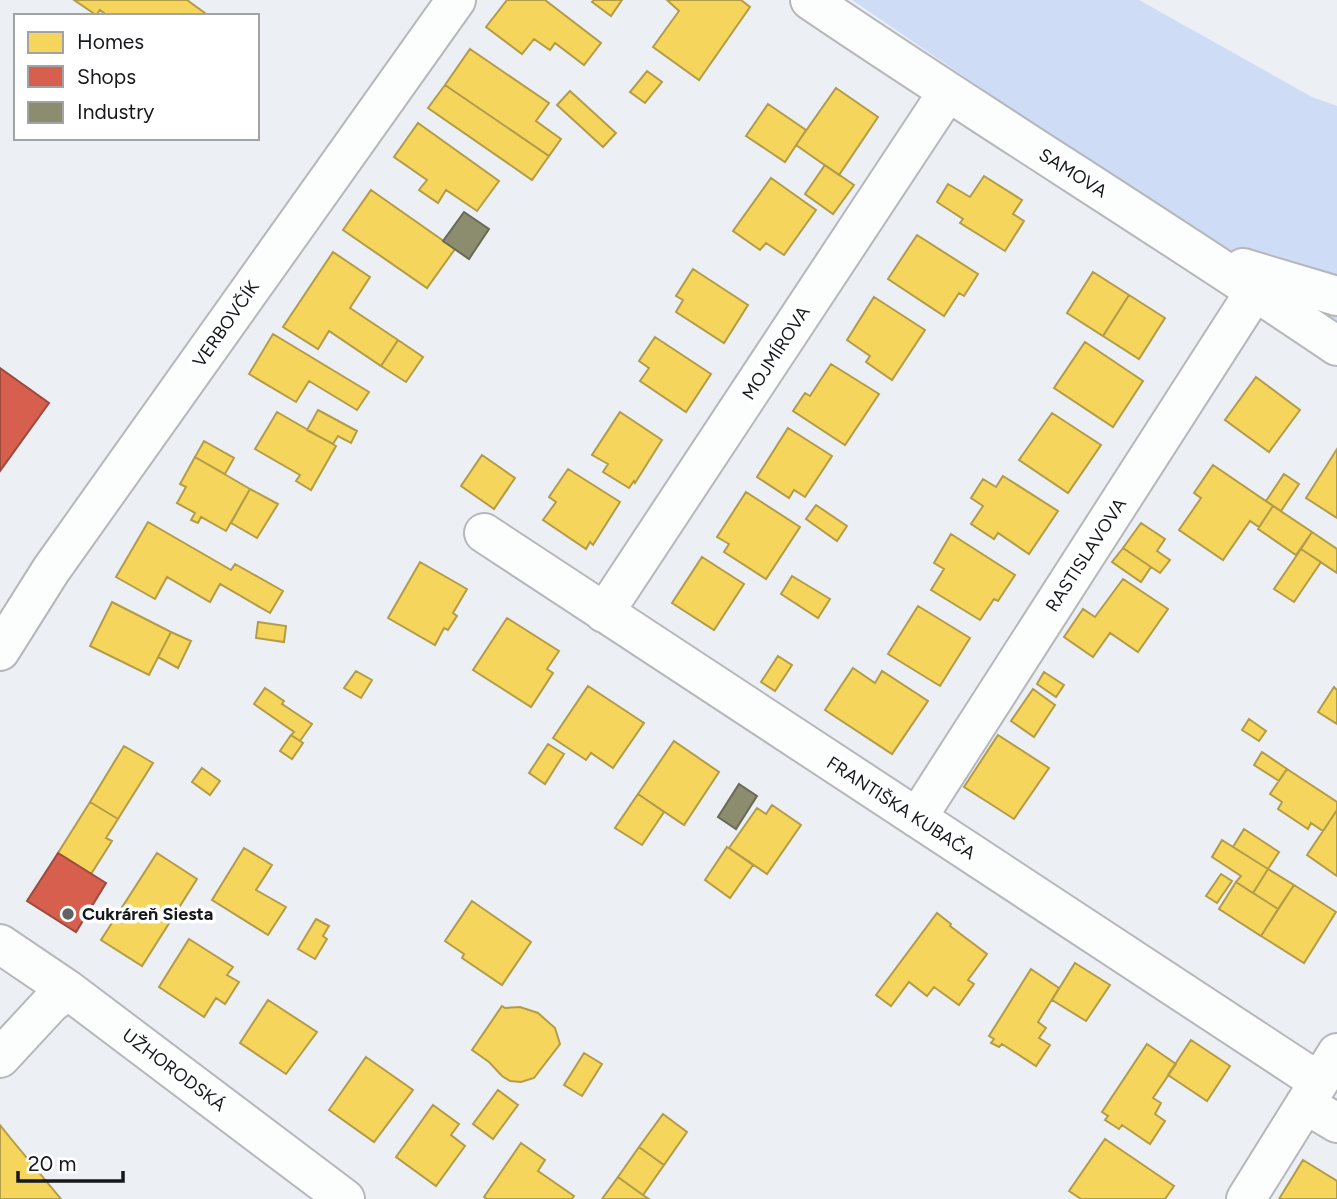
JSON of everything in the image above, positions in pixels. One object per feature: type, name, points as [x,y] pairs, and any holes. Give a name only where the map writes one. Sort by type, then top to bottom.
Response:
[{"type":"street","name":"SAMOVA","points":[[810,0],[947,93],[1255,290],[1337,346]]},
{"type":"street","name":"VERBOVČÍK","points":[[0,651],[51,570],[440,6]]},
{"type":"street","name":"MOJMÍROVA","points":[[604,613],[947,93]]},
{"type":"street","points":[[1204,257],[1337,296]]},
{"type":"street","name":"RASTISLAVOVA","points":[[917,818],[1255,290]]},
{"type":"street","name":"FRANTIŠKA KUBAČA","points":[[484,533],[1325,1090]]},
{"type":"street","name":"UŽHORODSKÁ","points":[[0,944],[68,990],[345,1199]]},
{"type":"street","points":[[0,1058],[50,1004],[68,990]]},
{"type":"street","points":[[1246,1199],[1325,1090]]},
{"type":"shaded area","points":[[852,0],[1139,0],[1312,97],[1337,106],[1337,325],[1152,205]]},
{"type":"building: Homes","points":[[74,0],[187,0],[206,14],[105,14],[100,10],[95,14]]},
{"type":"building: Homes","points":[[507,0],[545,0],[601,43],[584,65],[555,43],[550,50],[534,39],[522,54],[486,27]]},
{"type":"building: Homes","points":[[622,0],[611,16],[592,2]]},
{"type":"building: Homes","points":[[667,0],[741,0],[750,7],[699,80],[653,47],[679,11]]},
{"type":"building: Homes","points":[[470,49],[549,103],[536,121],[561,139],[549,156],[445,85]]},
{"type":"building: Homes","points":[[647,71],[662,82],[645,103],[630,92]]},
{"type":"building: Homes","points":[[445,85],[549,156],[532,180],[428,108]]},
{"type":"building: Homes","points":[[836,88],[878,117],[839,175],[796,145]]},
{"type":"building: Homes","points":[[570,91],[616,133],[603,147],[557,105]]},
{"type":"building: Homes","points":[[768,104],[806,130],[785,162],[746,136]]},
{"type":"building: Homes","points":[[418,123],[499,181],[477,211],[446,190],[438,203],[419,190],[427,180],[394,157]]},
{"type":"building: Homes","points":[[825,165],[854,185],[833,214],[805,194]]},
{"type":"building: Homes","points":[[984,176],[1022,200],[1013,214],[1024,221],[1005,251],[960,223],[963,219],[937,202],[948,184],[970,197]]},
{"type":"building: Homes","points":[[771,178],[816,210],[784,255],[766,243],[760,250],[733,231]]},
{"type":"building: Homes","points":[[371,190],[455,249],[427,288],[343,230]]},
{"type":"building: Homes","points":[[917,235],[978,274],[964,296],[959,293],[944,316],[888,279]]},
{"type":"building: Homes","points":[[333,252],[370,277],[350,308],[398,340],[381,366],[329,331],[318,349],[283,327]]},
{"type":"building: Homes","points":[[693,269],[748,305],[724,343],[676,312],[683,300],[676,296]]},
{"type":"building: Homes","points":[[1093,272],[1129,295],[1103,336],[1067,313]]},
{"type":"building: Homes","points":[[1129,295],[1165,318],[1139,359],[1103,336]]},
{"type":"building: Homes","points":[[874,297],[925,330],[892,380],[866,362],[870,356],[847,340]]},
{"type":"building: Homes","points":[[273,334],[369,392],[357,410],[309,381],[296,402],[249,374]]},
{"type":"building: Homes","points":[[655,337],[711,374],[686,412],[640,381],[649,368],[639,361]]},
{"type":"building: Homes","points":[[398,340],[423,357],[406,382],[381,366]]},
{"type":"building: Homes","points":[[1085,342],[1143,381],[1113,427],[1054,388]]},
{"type":"building: Homes","points":[[831,364],[879,394],[845,445],[793,411],[805,393],[810,396]]},
{"type":"building: Homes","points":[[1256,377],[1300,410],[1269,452],[1225,420]]},
{"type":"building: Homes","points":[[318,410],[357,431],[351,443],[338,436],[333,444],[307,430]]},
{"type":"building: Homes","points":[[277,412],[336,446],[311,490],[296,481],[300,475],[255,449]]},
{"type":"building: Homes","points":[[620,412],[662,440],[635,483],[634,481],[629,488],[603,472],[608,464],[592,455]]},
{"type":"building: Homes","points":[[1052,413],[1101,445],[1068,493],[1019,460]]},
{"type":"building: Homes","points":[[788,428],[832,456],[805,497],[794,490],[789,498],[757,477]]},
{"type":"building: Homes","points":[[204,441],[234,458],[225,474],[195,457]]},
{"type":"building: Homes","points":[[1337,449],[1337,518],[1306,498]]},
{"type":"building: Homes","points":[[482,455],[515,478],[494,509],[461,486]]},
{"type":"building: Homes","points":[[195,457],[250,489],[226,531],[201,517],[198,523],[191,520],[195,513],[177,503],[186,487],[180,484]]},
{"type":"building: Homes","points":[[1213,465],[1273,506],[1259,527],[1250,521],[1223,560],[1179,530],[1201,498],[1194,493]]},
{"type":"building: Homes","points":[[568,469],[620,502],[593,545],[590,542],[586,549],[543,520],[556,502],[549,497]]},
{"type":"building: Homes","points":[[1284,474],[1299,484],[1281,511],[1266,501]]},
{"type":"building: Homes","points":[[1003,476],[1058,511],[1029,554],[998,533],[994,539],[971,524],[983,506],[971,498],[983,479],[996,487]]},
{"type":"building: Homes","points":[[250,489],[278,504],[257,538],[231,523]]},
{"type":"building: Homes","points":[[746,492],[800,527],[766,579],[724,552],[729,544],[717,537]]},
{"type":"building: Homes","points":[[816,505],[847,526],[837,541],[806,519]]},
{"type":"building: Homes","points":[[1273,506],[1312,532],[1296,555],[1258,529]]},
{"type":"building: Homes","points":[[148,522],[231,570],[235,564],[283,591],[270,613],[220,584],[210,602],[167,577],[155,599],[116,577]]},
{"type":"building: Homes","points":[[1141,523],[1165,539],[1157,551],[1170,560],[1160,573],[1123,548]]},
{"type":"building: Homes","points":[[1312,532],[1337,549],[1337,573],[1301,549]]},
{"type":"building: Homes","points":[[951,534],[1015,575],[998,601],[994,599],[980,620],[931,590],[944,569],[934,563]]},
{"type":"building: Homes","points":[[1123,548],[1151,567],[1141,582],[1112,562]]},
{"type":"building: Homes","points":[[1301,549],[1321,562],[1294,602],[1274,589]]},
{"type":"building: Homes","points":[[702,557],[744,584],[714,630],[672,603]]},
{"type":"building: Homes","points":[[420,562],[467,589],[453,613],[457,616],[448,630],[444,628],[435,645],[388,618]]},
{"type":"building: Homes","points":[[792,576],[830,599],[818,618],[781,594]]},
{"type":"building: Homes","points":[[1123,579],[1168,609],[1138,652],[1110,633],[1093,657],[1064,637],[1083,609],[1095,617]]},
{"type":"building: Homes","points":[[112,602],[171,632],[149,675],[90,646]]},
{"type":"building: Homes","points":[[918,606],[970,638],[940,686],[888,654]]},
{"type":"building: Homes","points":[[507,618],[559,651],[547,669],[553,673],[531,707],[473,670]]},
{"type":"building: Homes","points":[[258,622],[286,626],[284,642],[256,638]]},
{"type":"building: Homes","points":[[171,632],[191,641],[178,668],[158,657]]},
{"type":"building: Homes","points":[[778,656],[792,665],[775,691],[761,682]]},
{"type":"building: Homes","points":[[853,668],[875,683],[882,671],[928,701],[892,754],[825,710]]},
{"type":"building: Homes","points":[[356,671],[372,680],[361,698],[344,688]]},
{"type":"building: Homes","points":[[1044,672],[1064,685],[1056,697],[1037,684]]},
{"type":"building: Homes","points":[[588,686],[644,723],[613,768],[591,753],[586,760],[553,738]]},
{"type":"building: Homes","points":[[1334,687],[1337,690],[1337,724],[1318,712]]},
{"type":"building: Homes","points":[[265,688],[284,701],[282,704],[312,724],[300,741],[291,735],[294,732],[254,704]]},
{"type":"building: Homes","points":[[1033,689],[1055,705],[1034,737],[1011,721]]},
{"type":"building: Homes","points":[[1249,719],[1266,731],[1259,741],[1242,730]]},
{"type":"building: Homes","points":[[291,735],[303,743],[292,759],[280,751]]},
{"type":"building: Homes","points":[[998,735],[1049,768],[1014,819],[964,787]]},
{"type":"building: Homes","points":[[674,741],[719,772],[684,825],[638,794]]},
{"type":"building: Homes","points":[[548,744],[564,754],[545,784],[529,773]]},
{"type":"building: Homes","points":[[124,746],[153,763],[118,819],[90,802]]},
{"type":"building: Homes","points":[[1262,752],[1287,769],[1279,781],[1254,765]]},
{"type":"building: Homes","points":[[202,768],[220,781],[210,795],[192,782]]},
{"type":"building: Homes","points":[[1287,769],[1337,802],[1337,810],[1323,831],[1311,823],[1308,829],[1278,809],[1282,802],[1270,794]]},
{"type":"building: Homes","points":[[638,794],[664,812],[642,845],[615,828]]},
{"type":"building: Homes","points":[[90,802],[118,819],[106,838],[112,841],[91,874],[58,853]]},
{"type":"building: Homes","points":[[772,805],[801,825],[767,874],[729,848],[757,808],[766,814]]},
{"type":"building: Homes","points":[[1337,810],[1337,876],[1307,855]]},
{"type":"building: Homes","points":[[1244,829],[1279,852],[1268,869],[1233,847]]},
{"type":"building: Homes","points":[[1222,840],[1268,869],[1253,893],[1236,882],[1241,876],[1212,857]]},
{"type":"building: Homes","points":[[727,847],[753,865],[730,898],[705,880]]},
{"type":"building: Homes","points":[[244,848],[272,865],[256,890],[286,907],[268,935],[212,900]]},
{"type":"building: Homes","points":[[157,853],[197,879],[142,966],[101,940]]},
{"type":"building: Homes","points":[[1268,869],[1294,885],[1278,909],[1253,893]]},
{"type":"building: Homes","points":[[1221,874],[1232,881],[1217,903],[1206,896]]},
{"type":"building: Homes","points":[[1236,882],[1278,909],[1261,936],[1219,909]]},
{"type":"building: Homes","points":[[1294,885],[1336,912],[1304,963],[1261,936]]},
{"type":"building: Homes","points":[[472,901],[531,942],[502,985],[462,958],[464,954],[445,941]]},
{"type":"building: Homes","points":[[937,913],[987,954],[968,980],[974,984],[959,1005],[934,987],[927,996],[909,982],[891,1006],[876,995]]},
{"type":"building: Homes","points":[[316,919],[329,926],[323,936],[327,939],[315,959],[298,949]]},
{"type":"building: Homes","points":[[189,939],[233,967],[227,975],[239,982],[225,1004],[216,998],[204,1017],[159,987]]},
{"type":"building: Homes","points":[[1075,963],[1110,985],[1086,1021],[1052,1000]]},
{"type":"building: Homes","points":[[1031,969],[1059,988],[1038,1022],[1046,1028],[1039,1038],[1050,1045],[1036,1066],[1002,1044],[999,1047],[991,1043],[994,1039],[989,1036]]},
{"type":"building: Homes","points":[[268,1000],[317,1032],[286,1074],[240,1043]]},
{"type":"building: Homes","points":[[502,1006],[520,1007],[538,1013],[555,1028],[560,1044],[534,1078],[521,1082],[510,1081],[472,1050]]},
{"type":"building: Homes","points":[[1191,1040],[1230,1066],[1207,1101],[1168,1075]]},
{"type":"building: Homes","points":[[1147,1044],[1176,1064],[1153,1098],[1161,1103],[1155,1114],[1165,1121],[1150,1144],[1122,1125],[1119,1129],[1105,1120],[1108,1116],[1102,1112]]},
{"type":"building: Homes","points":[[584,1053],[602,1064],[582,1096],[564,1085]]},
{"type":"building: Homes","points":[[366,1057],[413,1090],[374,1142],[329,1110]]},
{"type":"building: Homes","points":[[498,1090],[518,1105],[493,1139],[473,1124]]},
{"type":"building: Homes","points":[[433,1105],[459,1124],[451,1135],[465,1146],[436,1186],[396,1157]]},
{"type":"building: Homes","points":[[663,1114],[687,1132],[664,1165],[639,1147]]},
{"type":"building: Homes","points":[[0,1125],[12,1140],[61,1199],[0,1199]]},
{"type":"building: Homes","points":[[1105,1139],[1174,1186],[1165,1199],[1081,1199],[1069,1191]]},
{"type":"building: Homes","points":[[521,1143],[545,1160],[538,1171],[574,1196],[572,1199],[484,1197]]},
{"type":"building: Homes","points":[[639,1147],[664,1165],[643,1195],[618,1177]]},
{"type":"building: Homes","points":[[1303,1160],[1337,1181],[1337,1199],[1279,1199]]},
{"type":"building: Homes","points":[[618,1177],[643,1195],[649,1199],[602,1199]]},
{"type":"building: Shops","points":[[0,368],[49,403],[0,471]]},
{"type":"building: Shops","points":[[58,853],[106,883],[76,932],[27,901]]},
{"type":"building: Industry","points":[[464,212],[489,229],[469,259],[443,241]]},
{"type":"building: Industry","points":[[739,784],[757,796],[736,829],[718,817]]},
{"type":"place","name":"Cukráreň Siesta","points":[[68,914]]}]
